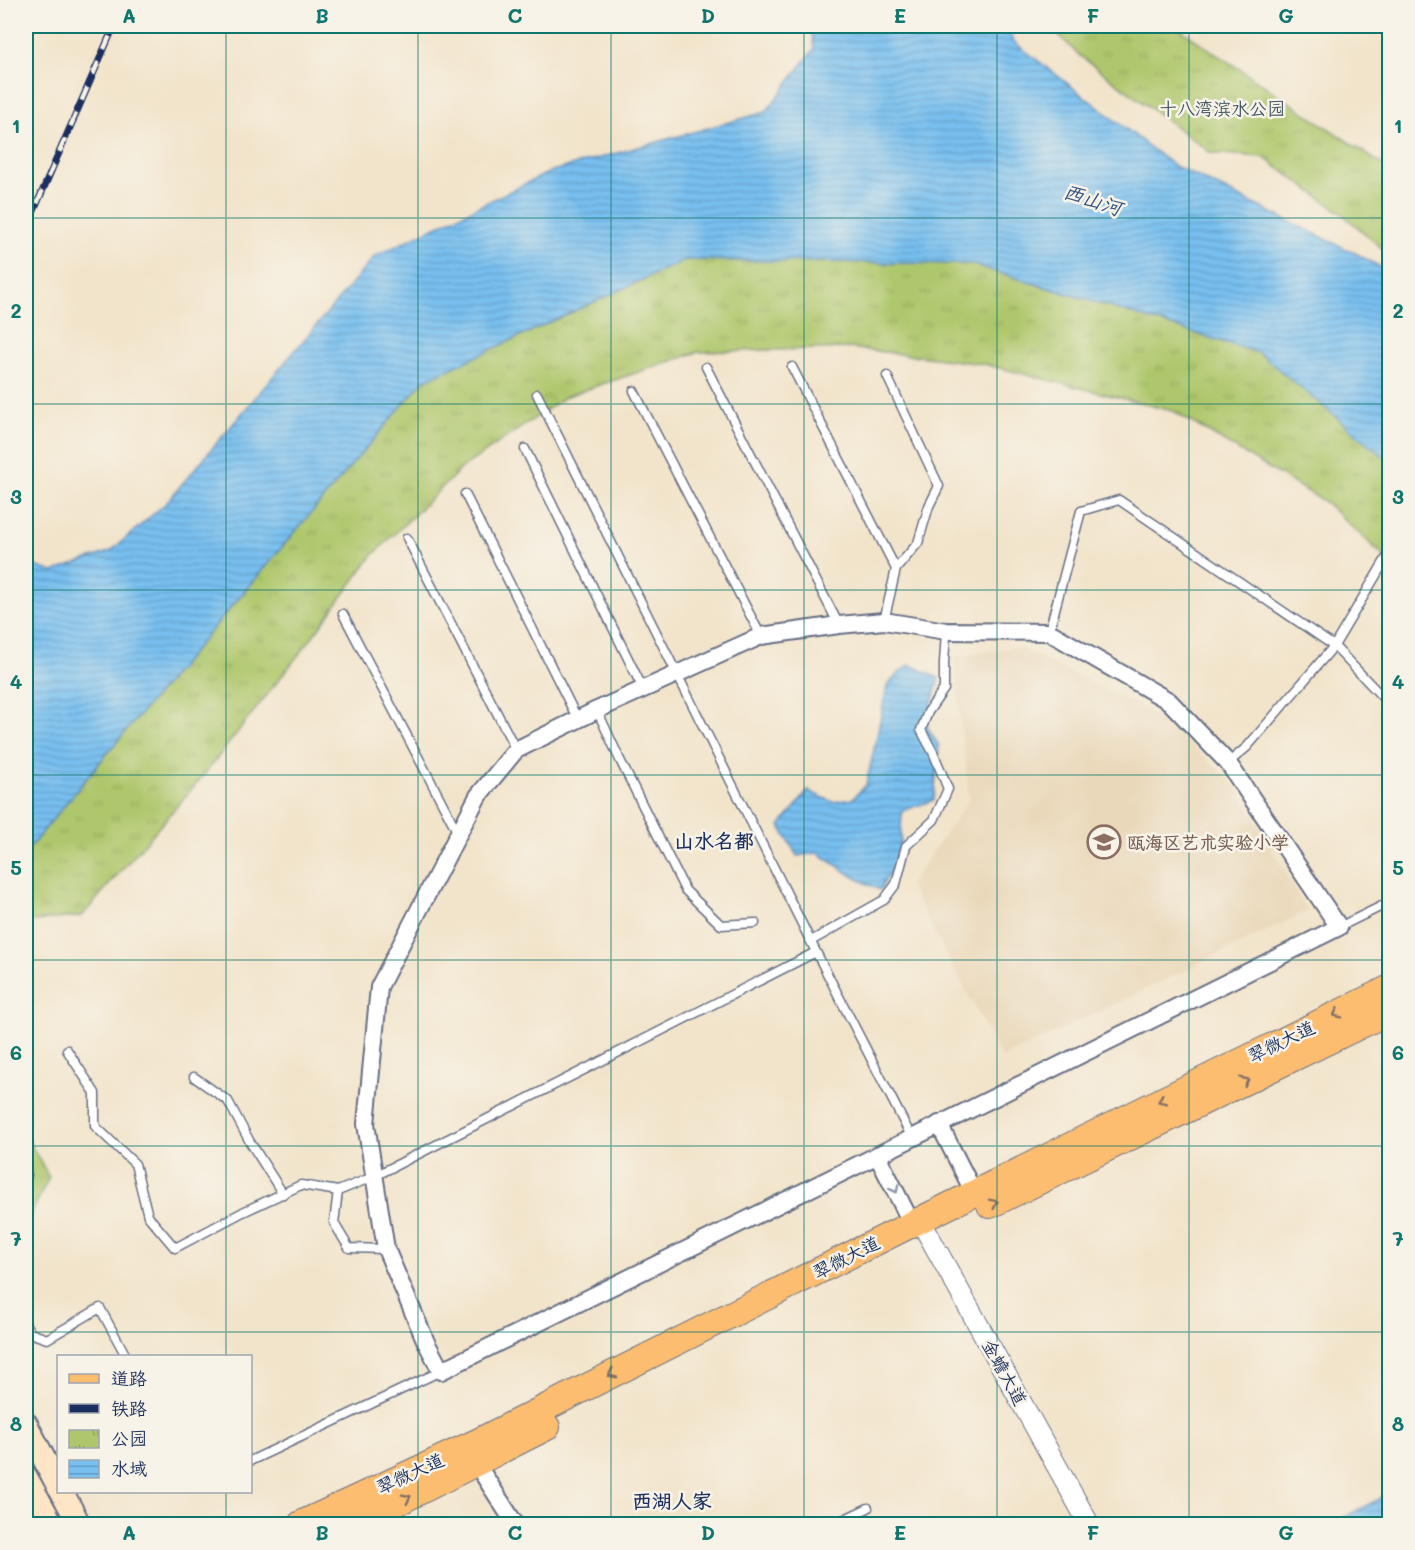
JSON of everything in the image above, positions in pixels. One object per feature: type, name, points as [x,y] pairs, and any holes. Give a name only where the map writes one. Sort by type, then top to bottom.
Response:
[{"type":"main road","name":"翠微大道","points":[[355,1524],[894,1250],[920,1226],[974,1193],[1389,988]]},
{"type":"main road","name":"翠微大道","points":[[301,1524],[475,1443],[920,1226],[1389,1011]]},
{"type":"main road","points":[[26,1425],[57,1484]]},
{"type":"main road","points":[[26,1477],[52,1524]]},
{"type":"main road","points":[[63,1493],[80,1524]]},
{"type":"street","points":[[884,621],[946,631],[1049,632],[1169,700],[1228,764],[1339,927],[441,1371],[386,1249],[366,1124],[379,987],[478,796],[516,750],[597,710],[760,636],[884,621]]},
{"type":"street","points":[[939,1124],[974,1193]]},
{"type":"street","points":[[877,1155],[920,1226]]},
{"type":"street","name":"金蟾大道","points":[[920,1226],[1089,1524]]},
{"type":"street","points":[[476,1463],[515,1524]]},
{"type":"lane","points":[[706,367],[839,625]]},
{"type":"lane","points":[[792,367],[896,569]]},
{"type":"lane","points":[[884,621],[896,569],[918,543],[929,506],[939,486],[887,376]]},
{"type":"lane","points":[[634,391],[760,636]]},
{"type":"lane","points":[[537,394],[816,952],[912,1138]]},
{"type":"lane","points":[[525,449],[644,689]]},
{"type":"lane","points":[[465,494],[578,720]]},
{"type":"lane","points":[[1049,632],[1081,511],[1119,500],[1334,646],[1389,705]]},
{"type":"lane","points":[[407,538],[516,750]]},
{"type":"lane","points":[[1228,764],[1247,747],[1334,646],[1389,552]]},
{"type":"lane","points":[[343,615],[459,833]]},
{"type":"lane","points":[[811,941],[884,900],[896,884],[906,846],[934,820],[948,789],[934,754],[921,730],[928,712],[944,689],[946,631]]},
{"type":"lane","points":[[597,710],[685,890],[721,925],[754,923]]},
{"type":"lane","points":[[1339,927],[1389,902]]},
{"type":"lane","points":[[67,1050],[95,1093],[95,1126],[135,1164],[148,1216],[175,1248],[301,1185],[338,1191],[375,1176],[816,952]]},
{"type":"lane","points":[[194,1077],[228,1101],[250,1142],[283,1194]]},
{"type":"lane","points":[[26,1173],[26,1178]]},
{"type":"lane","points":[[338,1191],[334,1223],[349,1248],[386,1249]]},
{"type":"lane","points":[[26,1325],[30,1333],[46,1339],[100,1308],[125,1355]]},
{"type":"lane","points":[[252,1460],[441,1371]]},
{"type":"lane","points":[[834,1524],[868,1508]]},
{"type":"shaded area","name":"瓯海区艺术实验小学","points":[[1019,647],[1161,717],[1236,786],[1308,911],[1002,1058],[909,885],[969,800],[954,657]]},
{"type":"green space","name":"十八湾滨水公园","points":[[1049,26],[1175,26],[1389,169],[1389,254],[1340,212],[1263,157],[1211,153],[1079,55]]},
{"type":"green space","points":[[685,260],[971,264],[1259,353],[1389,461],[1389,561],[1325,502],[1173,411],[984,364],[850,348],[698,352],[567,396],[462,468],[372,556],[307,644],[203,776],[82,916],[26,922],[26,852],[423,381]]},
{"type":"green space","points":[[26,1136],[49,1177],[26,1225]]},
{"type":"water","name":"西山河","points":[[811,26],[1005,26],[1014,42],[1173,165],[1359,255],[1389,272],[1389,461],[1259,353],[971,264],[685,260],[423,381],[26,852],[26,563],[53,572],[111,551],[166,503],[375,256],[552,171],[766,112],[814,49]]},
{"type":"water","points":[[910,665],[939,678],[926,725],[939,746],[934,800],[902,811],[900,854],[880,890],[854,877],[818,853],[797,856],[780,826],[808,791],[833,802],[852,799],[866,785],[887,686]]},
{"type":"water","points":[[1389,1494],[1389,1516],[1376,1524],[1331,1524]]},
{"type":"railway","points":[[26,229],[114,26]]},
{"type":"place","name":"瓯海区艺术实验小学","points":[[1104,842]]},
{"type":"district","name":"山水名都","points":[[714,840]]},
{"type":"district","name":"西湖人家","points":[[672,1500]]}]
